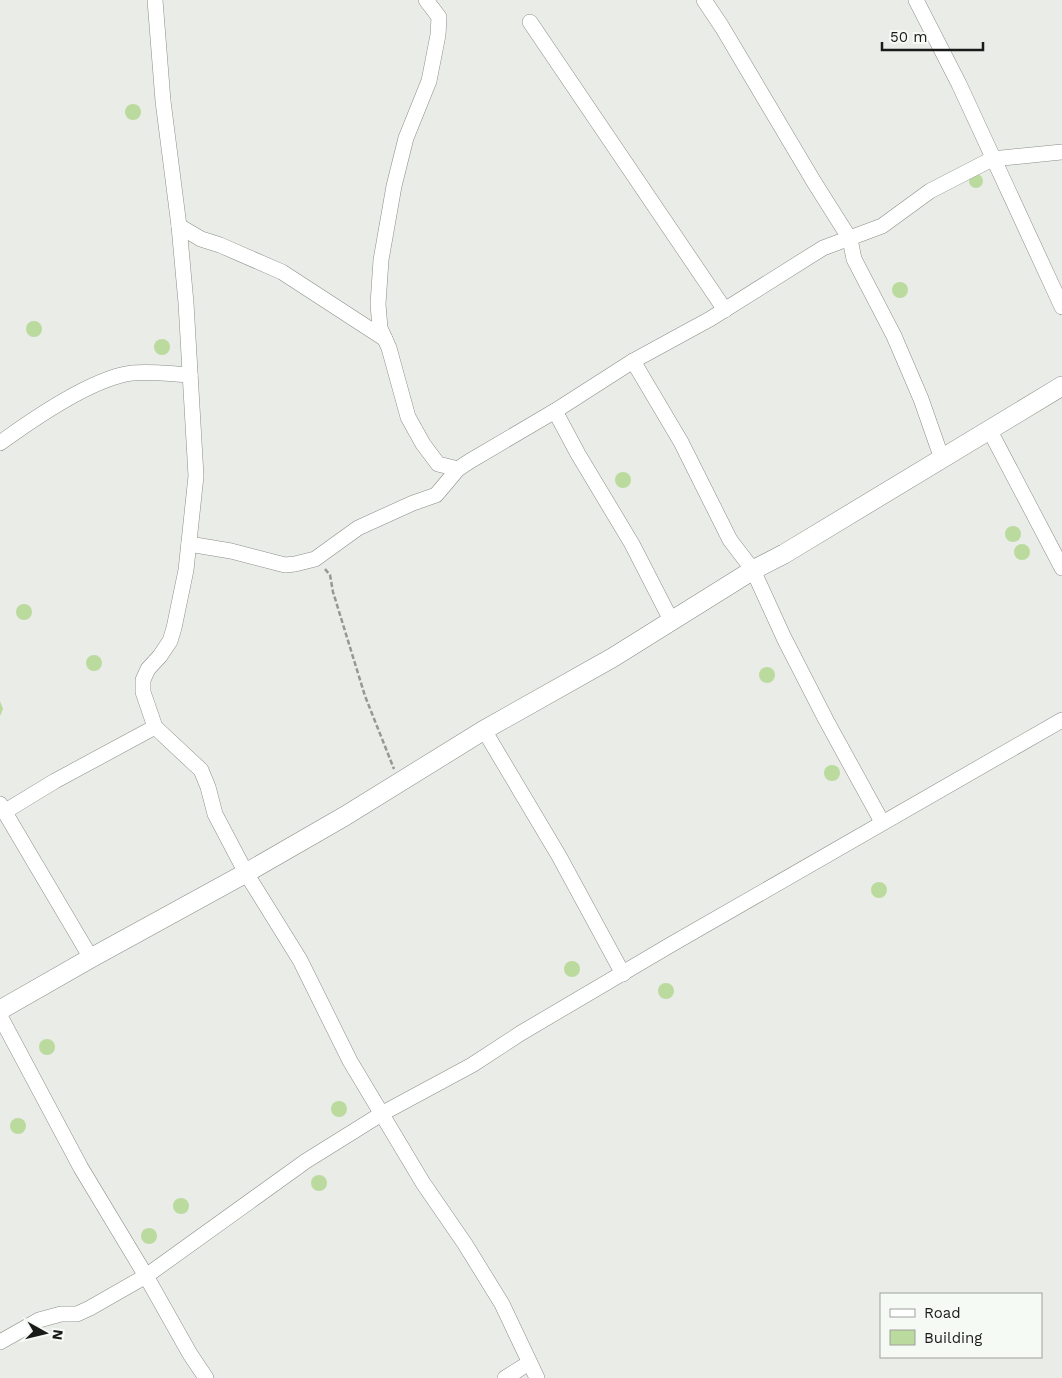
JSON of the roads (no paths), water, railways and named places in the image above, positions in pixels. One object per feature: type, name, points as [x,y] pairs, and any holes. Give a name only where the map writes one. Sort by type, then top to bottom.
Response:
[{"type":"street","points":[[155,0],[163,101],[179,226],[186,303],[196,476],[186,570],[178,613],[170,641],[160,656],[148,668],[143,680],[143,692],[155,727],[201,770],[216,814],[246,873],[300,960],[350,1061],[424,1183],[502,1304],[537,1378]]},
{"type":"street","points":[[426,0],[439,17],[438,35],[429,82],[406,138],[394,186],[381,260],[378,304],[380,328],[389,348],[408,417],[423,444],[438,464],[458,469]]},
{"type":"street","points":[[704,0],[850,239],[854,260],[894,336],[921,399],[942,459]]},
{"type":"street","points":[[916,0],[959,84],[1062,307]]},
{"type":"street","points":[[530,22],[725,310]]},
{"type":"street","points":[[189,544],[231,551],[285,565],[316,559],[358,528],[436,494],[458,469],[556,411],[633,362],[725,310],[823,248],[882,226],[930,191],[992,159],[1062,152]]},
{"type":"street","points":[[179,226],[201,239],[220,245],[282,272],[385,339]]},
{"type":"street","points":[[633,362],[681,442],[730,540],[753,570],[796,662],[882,822]]},
{"type":"street","points":[[0,443],[30,422],[77,394],[115,377],[148,373],[190,375]]},
{"type":"street","points":[[0,1010],[246,873],[399,783],[484,730],[612,658],[753,570],[784,554],[1062,386]]},
{"type":"street","points":[[556,411],[578,454],[632,544],[672,622]]},
{"type":"street","points":[[990,431],[1062,568]]},
{"type":"street","points":[[0,1342],[39,1320],[61,1314],[77,1314],[146,1276],[306,1161],[383,1113],[472,1064],[672,944],[1062,720]]},
{"type":"street","points":[[91,958],[2,808],[155,727]]},
{"type":"street","points":[[484,730],[559,856],[623,974]]},
{"type":"street","points":[[0,1016],[80,1168],[206,1378]]},
{"type":"street","points":[[505,1378],[529,1363]]}]
